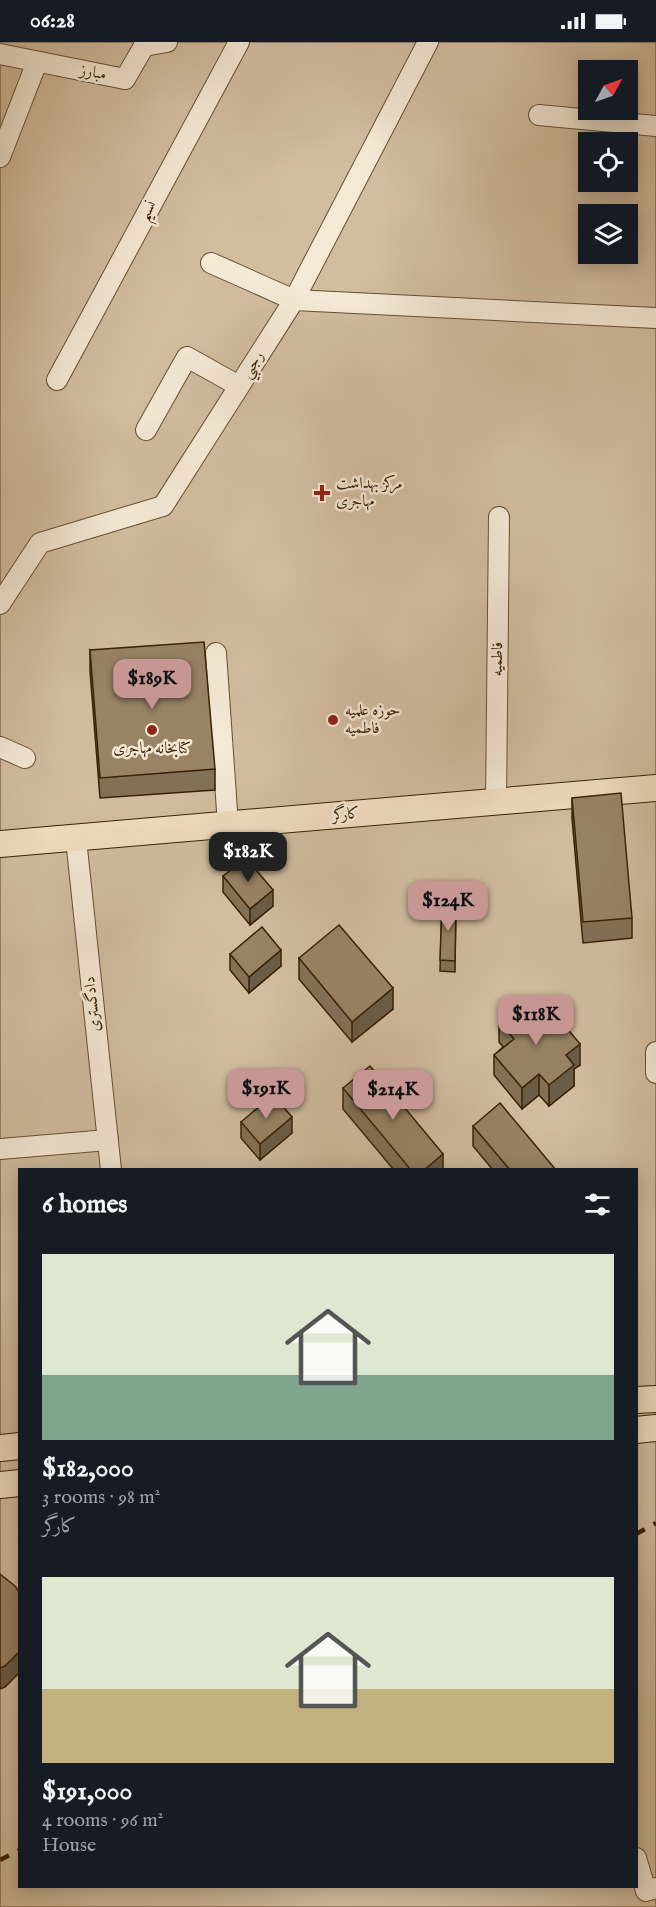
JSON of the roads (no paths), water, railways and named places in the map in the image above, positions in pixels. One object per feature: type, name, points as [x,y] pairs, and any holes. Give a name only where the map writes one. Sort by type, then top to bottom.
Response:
[{"type":"main road","name":"کارگر","points":[[0,844],[656,788]]},
{"type":"main road","points":[[638,1400],[656,1399]]},
{"type":"main road","points":[[638,1430],[656,1428]]},
{"type":"main road","points":[[0,1448],[18,1446]]},
{"type":"main road","points":[[0,1485],[18,1483]]},
{"type":"street","name":"مبارز","points":[[0,54],[125,79],[144,46],[167,42]]},
{"type":"street","name":"نسيم","points":[[57,380],[239,42]]},
{"type":"street","name":"رجبي","points":[[0,604],[40,543],[163,506],[294,300],[428,42]]},
{"type":"street","points":[[0,157],[37,62]]},
{"type":"street","points":[[539,115],[656,126]]},
{"type":"street","points":[[211,263],[294,300],[656,318]]},
{"type":"street","points":[[146,430],[187,357],[239,386]]},
{"type":"street","name":"فاطميه","points":[[496,802],[499,517]]},
{"type":"street","points":[[216,653],[228,825]]},
{"type":"street","points":[[0,747],[25,758]]},
{"type":"street","name":"دادگستری","points":[[76,838],[111,1168]]},
{"type":"street","points":[[656,1052],[656,1073]]},
{"type":"street","points":[[0,1149],[108,1140]]},
{"type":"street","points":[[638,1865],[646,1891],[656,1888]]},
{"type":"railway","points":[[638,1533],[656,1523]]},
{"type":"railway","points":[[0,1860],[18,1851]]},
{"type":"place","name":"مرکز بهداشت مهاجری","points":[[322,493]]},
{"type":"place","name":"حوزه علمیه فاطمیه","points":[[333,720]]},
{"type":"place","name":"کتابخانه مهاجری","points":[[152,730]]}]
